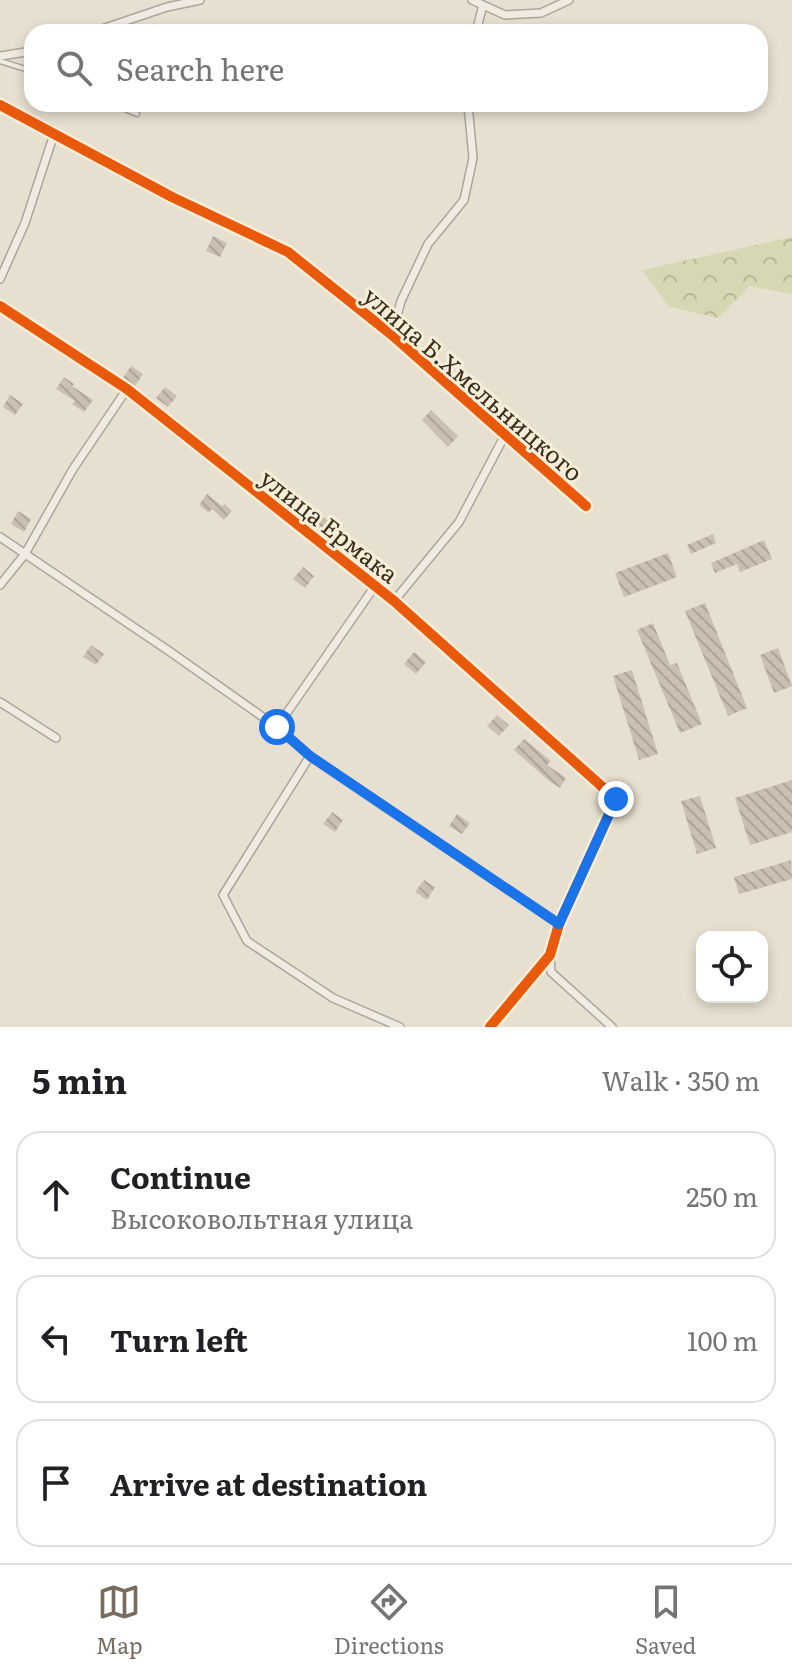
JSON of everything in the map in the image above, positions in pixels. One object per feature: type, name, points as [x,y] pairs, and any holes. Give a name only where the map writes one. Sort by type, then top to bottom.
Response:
[{"type":"street","points":[[117,24],[167,7],[200,0]]},
{"type":"street","points":[[472,0],[505,15],[541,13],[569,0]]},
{"type":"street","points":[[478,24],[483,5]]},
{"type":"street","points":[[0,59],[24,53]]},
{"type":"street","name":"улица Б.Хмельницкого","points":[[0,105],[172,197],[288,252],[392,335],[586,506]]},
{"type":"street","points":[[392,335],[401,301],[428,244],[464,200],[473,158],[468,112]]},
{"type":"street","points":[[0,279],[25,223],[54,134]]},
{"type":"street","name":"улица Ермака","points":[[0,306],[127,389],[394,601],[616,799],[559,924]]},
{"type":"street","points":[[0,585],[25,554],[73,469],[127,389]]},
{"type":"street","points":[[394,601],[459,522],[505,435]]},
{"type":"street","points":[[0,537],[277,727],[310,756],[559,924],[550,955],[551,972],[612,1027]]},
{"type":"street","points":[[277,727],[375,586]]},
{"type":"street","points":[[0,702],[56,738]]},
{"type":"street","points":[[310,756],[223,895],[247,941],[333,998],[400,1027]]},
{"type":"street","points":[[490,1027],[550,955]]},
{"type":"lane","points":[[0,59],[24,68]]},
{"type":"lane","points":[[132,112],[137,114]]},
{"type":"green space","points":[[792,237],[792,296],[750,286],[718,318],[670,307],[642,270]]},
{"type":"building","points":[[213,236],[227,243],[220,257],[206,251]]},
{"type":"building","points":[[131,366],[143,374],[135,386],[123,378]]},
{"type":"building","points":[[64,377],[93,400],[84,412],[72,404],[75,401],[56,389]]},
{"type":"building","points":[[165,387],[177,396],[168,407],[156,398]]},
{"type":"building","points":[[10,395],[23,404],[15,415],[3,407]]},
{"type":"building","points":[[431,410],[458,436],[448,447],[422,420]]},
{"type":"building","points":[[207,494],[232,511],[224,520],[212,509],[209,513],[199,505]]},
{"type":"building","points":[[300,499],[332,524],[324,534],[291,510]]},
{"type":"building","points":[[18,511],[31,519],[24,532],[11,524]]},
{"type":"building","points":[[713,534],[716,543],[691,554],[687,545]]},
{"type":"building","points":[[764,540],[772,559],[740,572],[737,564],[715,573],[711,563]]},
{"type":"building","points":[[668,553],[677,577],[624,597],[615,573]]},
{"type":"building","points":[[303,567],[314,576],[305,588],[293,579]]},
{"type":"building","points":[[705,603],[747,708],[728,716],[685,611]]},
{"type":"building","points":[[653,623],[670,665],[677,663],[702,724],[680,733],[637,630]]},
{"type":"building","points":[[91,645],[104,654],[96,665],[83,657]]},
{"type":"building","points":[[778,648],[792,686],[774,693],[760,655]]},
{"type":"building","points":[[414,652],[426,662],[416,674],[404,664]]},
{"type":"building","points":[[632,670],[658,754],[639,760],[613,676]]},
{"type":"building","points":[[497,715],[509,725],[499,736],[487,726]]},
{"type":"building","points":[[524,739],[551,761],[547,765],[566,778],[560,788],[514,750]]},
{"type":"building","points":[[792,780],[792,832],[750,845],[735,798]]},
{"type":"building","points":[[700,796],[716,848],[697,854],[681,801]]},
{"type":"building","points":[[332,812],[343,820],[335,832],[323,824]]},
{"type":"building","points":[[457,814],[470,823],[462,834],[449,826]]},
{"type":"building","points":[[791,860],[792,879],[739,894],[734,877]]},
{"type":"building","points":[[424,880],[435,887],[427,900],[415,892]]},
{"type":"cycle path","points":[[0,105],[172,197],[288,252],[392,335],[586,506]]},
{"type":"cycle path","points":[[0,306],[127,389],[394,601],[616,799],[559,924],[550,955],[490,1027]]},
{"type":"route","points":[[277,727],[310,756],[559,924],[616,799]]}]
